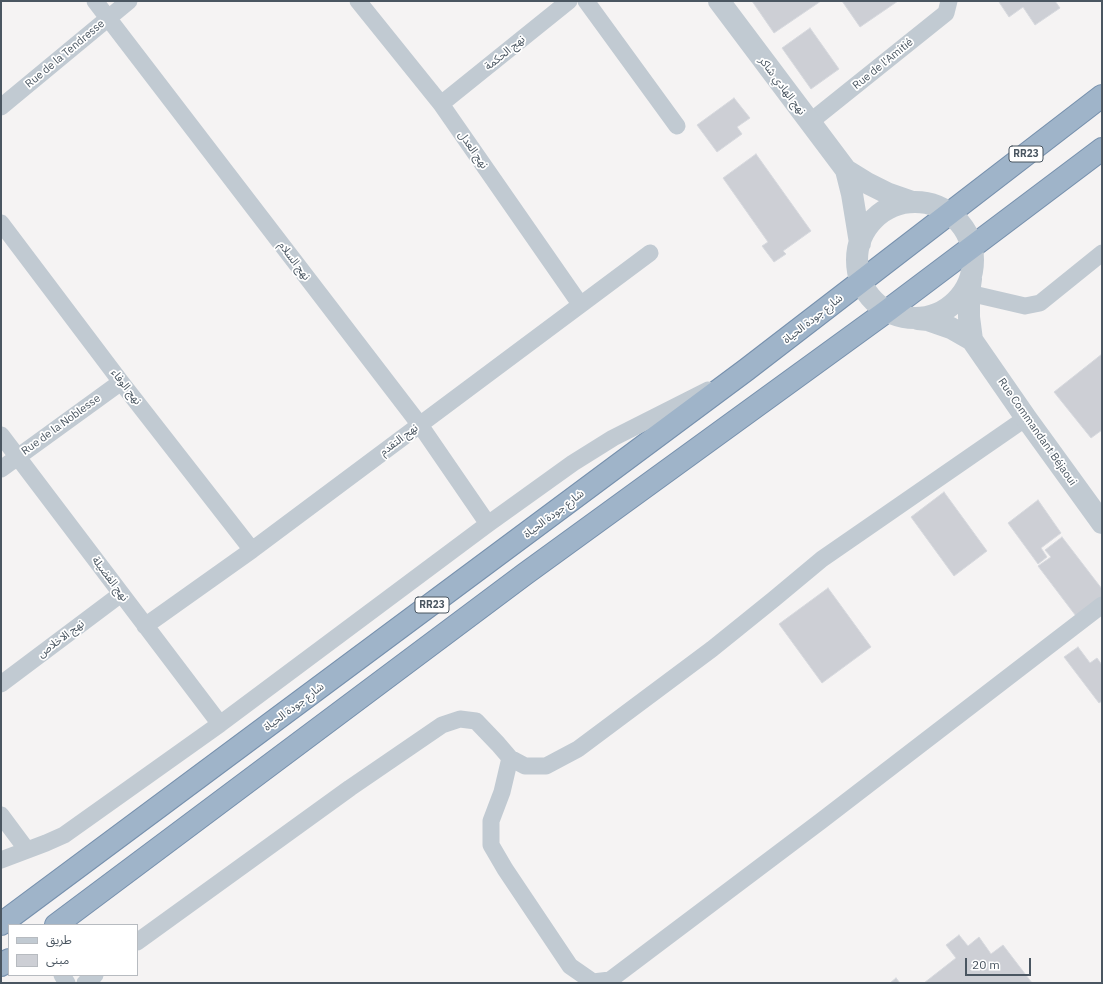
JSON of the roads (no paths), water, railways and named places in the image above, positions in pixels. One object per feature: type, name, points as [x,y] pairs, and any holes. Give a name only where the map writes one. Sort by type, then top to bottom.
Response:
[{"type":"highway","name":"شارع جودة الحياة","points":[[1,924],[746,370],[1102,96]]},
{"type":"highway","name":"RR23","points":[[57,924],[524,574],[896,314],[972,248],[1099,152]]},
{"type":"street","name":"نهج السلام","points":[[95,1],[420,425],[488,524]]},
{"type":"street","name":"Rue de la Tendresse","points":[[1,107],[129,1]]},
{"type":"street","name":"نهج العدل","points":[[358,1],[441,104],[580,304]]},
{"type":"street","name":"نهج الحكمة","points":[[441,104],[569,1]]},
{"type":"street","points":[[586,1],[677,126]]},
{"type":"street","name":"نهج الهادي شاكر","points":[[719,1],[846,170]]},
{"type":"street","name":"Rue de l'Amitié","points":[[810,122],[946,13],[949,6],[949,1]]},
{"type":"street","points":[[1079,113],[1102,84]]},
{"type":"street","points":[[846,170],[889,194],[912,202],[931,204],[949,213],[964,228],[972,248],[973,270],[969,293],[969,317],[972,340]]},
{"type":"street","points":[[846,170],[852,194],[860,243]]},
{"type":"street","points":[[912,202],[895,206],[880,214],[868,227],[860,243],[857,262],[861,281],[872,298],[896,314],[928,320],[951,328],[972,340]]},
{"type":"street","name":"نهج الوفاء","points":[[1,223],[121,382],[252,550]]},
{"type":"street","name":"نهج التقدم","points":[[145,626],[252,550],[650,253]]},
{"type":"street","points":[[969,293],[1026,306],[1040,304],[1102,253]]},
{"type":"street","points":[[896,314],[928,317],[948,308],[964,292],[973,270]]},
{"type":"street","name":"Rue Commandant Béjaoui","points":[[972,340],[1102,523]]},
{"type":"street","points":[[1,860],[64,835],[220,724],[488,524],[573,463],[613,438],[746,370]]},
{"type":"street","name":"Rue de la Noblesse","points":[[1,469],[121,382]]},
{"type":"street","points":[[138,941],[350,788],[442,725],[460,719],[476,721],[510,758],[525,766],[546,766],[578,748],[712,649],[822,559],[1026,418]]},
{"type":"street","name":"نهج الفضيلة","points":[[1,435],[220,724]]},
{"type":"street","name":"نهج الاخلاص","points":[[1,684],[121,594]]},
{"type":"street","points":[[510,758],[502,792],[491,821],[491,844],[505,869],[570,966],[593,982],[610,980],[821,822],[1102,605]]},
{"type":"street","points":[[1,815],[27,850]]},
{"type":"street","points":[[85,983],[94,976]]}]
